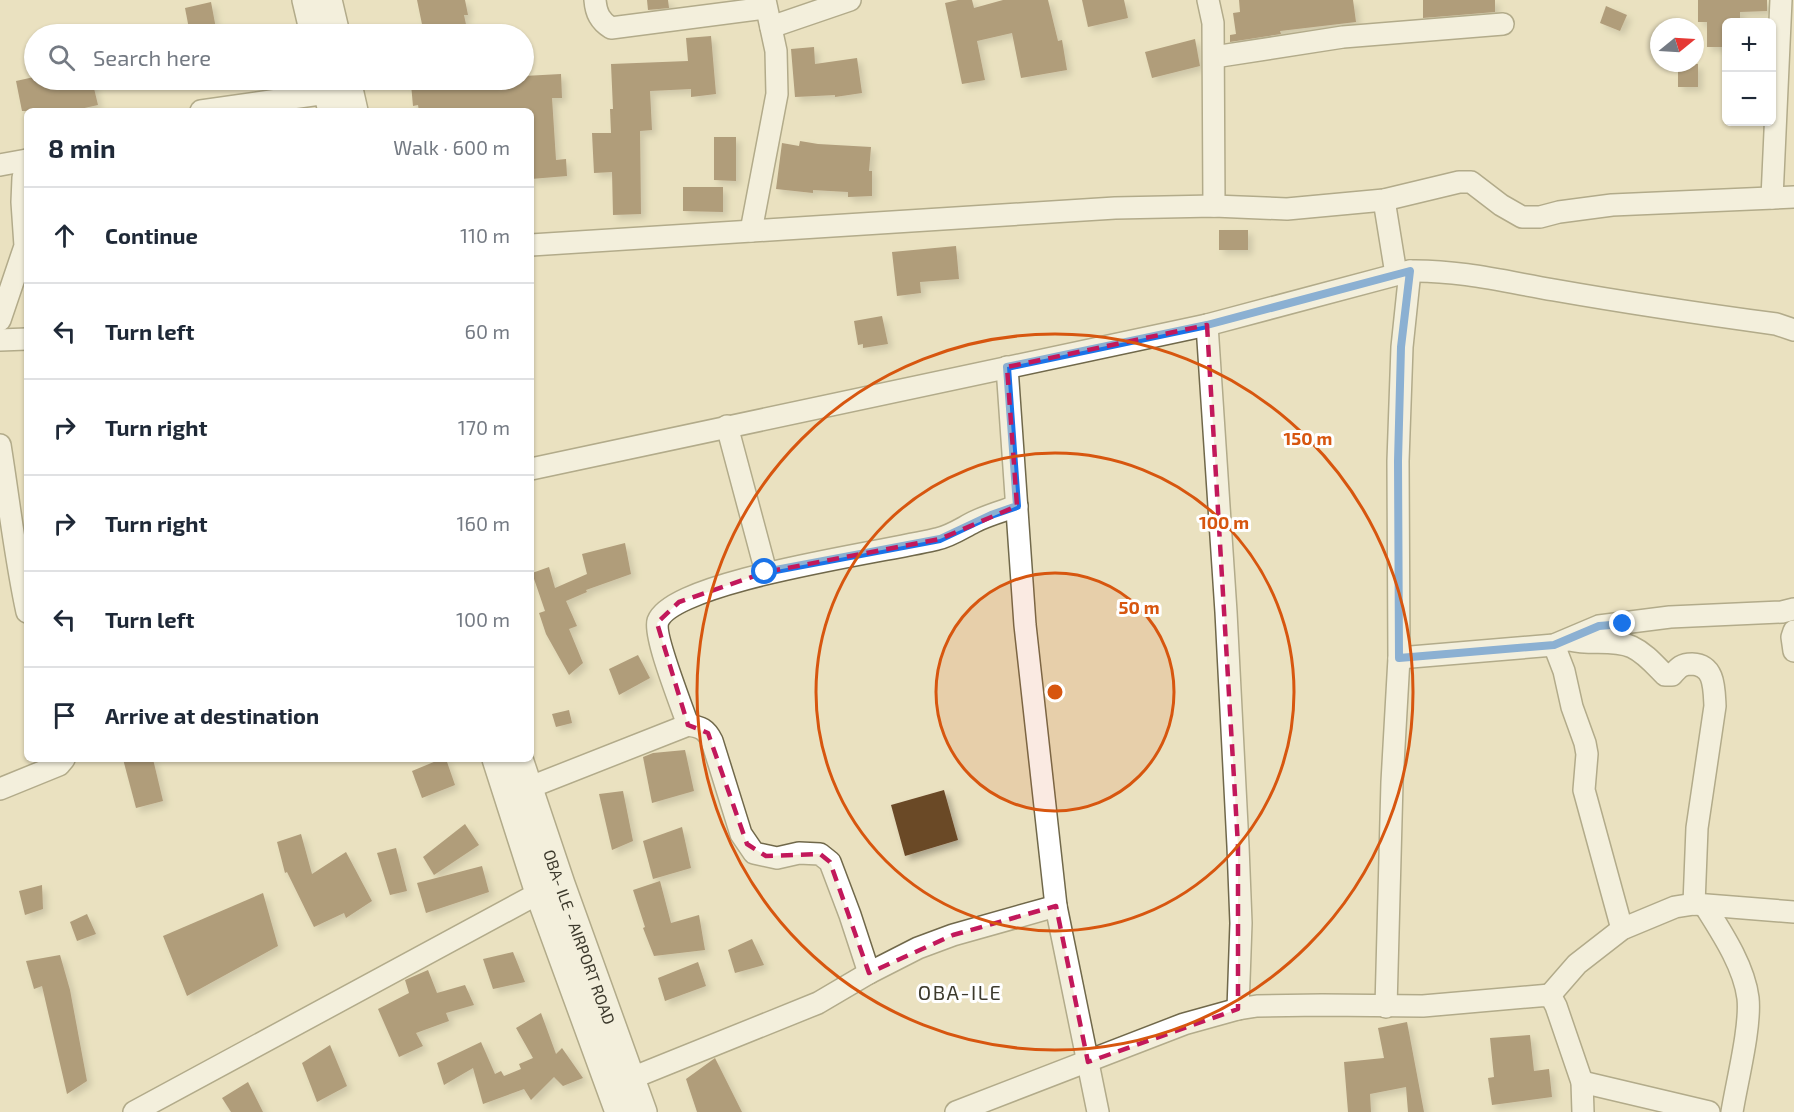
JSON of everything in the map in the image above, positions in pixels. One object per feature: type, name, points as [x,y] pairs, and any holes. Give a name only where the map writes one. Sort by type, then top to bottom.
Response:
[{"type":"main road","points":[[306,0],[312,24]]},
{"type":"main road","points":[[328,0],[334,24]]},
{"type":"main road","points":[[333,91],[351,108]]},
{"type":"main road","name":"OBA- ILE - AIRPORT ROAD","points":[[497,762],[539,893],[619,1112]]},
{"type":"main road","name":"OBA- ILE - AIRPORT ROAD","points":[[520,762],[643,1112]]},
{"type":"street","points":[[595,0],[602,22],[611,28],[767,12],[850,0]]},
{"type":"street","points":[[1208,0],[1213,22],[1214,206]]},
{"type":"street","points":[[1772,198],[1781,0]]},
{"type":"street","points":[[751,231],[777,94],[776,51],[767,12]]},
{"type":"street","points":[[1214,57],[1343,37],[1503,24]]},
{"type":"street","points":[[221,108],[333,91]]},
{"type":"street","points":[[0,165],[24,161]]},
{"type":"street","points":[[24,171],[22,178],[24,231]]},
{"type":"street","points":[[534,245],[1115,208],[1214,206],[1287,209],[1384,200],[1459,182],[1471,182],[1522,217],[1540,217],[1559,212],[1612,205],[1794,197]]},
{"type":"street","points":[[1384,200],[1403,272],[1398,461],[1399,658],[1392,782],[1386,1006]]},
{"type":"street","points":[[0,319],[24,249]]},
{"type":"street","points":[[534,468],[1207,325],[1403,272],[1433,270],[1473,275],[1660,308],[1776,324],[1794,330]]},
{"type":"street","points":[[1207,325],[1226,612],[1238,846],[1241,923],[1238,1009]]},
{"type":"street","points":[[0,340],[24,339]]},
{"type":"street","points":[[1007,367],[1025,625],[1056,906],[1098,1112]]},
{"type":"street","points":[[727,426],[765,572]]},
{"type":"street","points":[[0,445],[20,529],[9,573],[24,606]]},
{"type":"street","points":[[688,725],[659,639],[657,623],[665,610],[679,602],[765,572],[940,539],[991,515],[1017,506]]},
{"type":"street","points":[[1562,643],[1599,626],[1611,624],[1670,617],[1782,612],[1794,609]]},
{"type":"street","points":[[1794,632],[1792,637],[1794,651]]},
{"type":"street","points":[[1399,658],[1562,643],[1610,643],[1634,648],[1665,675],[1672,675],[1681,665],[1685,664],[1702,665],[1708,670],[1714,689],[1715,706],[1697,828],[1700,905],[1718,926],[1738,967],[1748,998],[1747,1024],[1732,1112]]},
{"type":"street","points":[[1562,643],[1587,754],[1584,790],[1622,929]]},
{"type":"street","points":[[528,788],[688,725],[701,727],[708,733],[741,834],[754,853],[777,858],[799,853],[820,855],[830,862],[869,973]]},
{"type":"street","points":[[0,789],[62,762]]},
{"type":"street","points":[[134,1112],[539,893]]},
{"type":"street","points":[[956,1112],[1184,1024],[1238,1009],[1268,1006],[1423,1006],[1550,995],[1577,964],[1622,929],[1675,908],[1700,905],[1794,912]]},
{"type":"street","points":[[632,1078],[818,1003],[918,948],[953,935],[1056,906]]},
{"type":"street","points":[[1550,995],[1557,1006],[1582,1082],[1583,1112]]},
{"type":"street","points":[[1582,1082],[1709,1112]]},
{"type":"highlighted area","points":[[1207,325],[1238,846],[1238,1009],[1088,1062],[1056,906],[953,935],[869,973],[830,862],[820,854],[766,856],[747,844],[708,733],[688,725],[657,623],[679,602],[766,572],[940,539],[1017,506],[1007,367]]},
{"type":"building","points":[[417,0],[465,0],[468,15],[464,15],[466,24],[422,24]]},
{"type":"building","points":[[647,0],[668,0],[669,8],[648,10]]},
{"type":"building","points":[[972,0],[974,8],[1003,0],[1048,0],[1058,41],[1062,40],[1067,70],[1021,78],[1012,33],[977,41],[985,80],[962,84],[945,3]]},
{"type":"building","points":[[1082,0],[1124,0],[1128,18],[1088,27]]},
{"type":"building","points":[[1239,0],[1353,0],[1356,22],[1280,31],[1281,34],[1230,42],[1230,35],[1236,34],[1233,13],[1240,12]]},
{"type":"building","points":[[1423,0],[1495,0],[1495,12],[1423,18]]},
{"type":"building","points":[[1698,0],[1767,0],[1767,11],[1740,12],[1740,18],[1722,18],[1722,47],[1707,47],[1707,22],[1704,22],[1704,18],[1698,18]]},
{"type":"building","points":[[211,2],[215,24],[188,24],[185,8]]},
{"type":"building","points":[[1606,6],[1627,15],[1620,31],[1600,23]]},
{"type":"building","points":[[711,36],[716,94],[691,97],[691,89],[650,91],[652,130],[640,131],[641,214],[613,215],[612,172],[594,173],[592,133],[611,133],[610,109],[613,109],[611,64],[688,61],[686,38]]},
{"type":"building","points":[[1195,39],[1200,66],[1152,78],[1145,52]]},
{"type":"building","points":[[814,47],[815,64],[857,58],[862,93],[835,97],[835,95],[795,97],[791,49]]},
{"type":"building","points":[[1678,72],[1698,72],[1698,87],[1678,87]]},
{"type":"building","points":[[561,74],[562,98],[552,98],[556,160],[566,159],[567,176],[534,179],[534,108],[418,108],[418,105],[413,106],[412,90],[534,90],[534,75]]},
{"type":"building","points":[[24,79],[24,90],[94,90],[98,105],[84,108],[24,108],[22,111],[16,81]]},
{"type":"building","points":[[714,137],[736,137],[736,181],[714,180]]},
{"type":"building","points":[[800,141],[871,147],[869,171],[872,171],[872,196],[848,197],[848,192],[813,190],[813,193],[776,189],[782,143],[799,146]]},
{"type":"building","points":[[683,187],[723,187],[723,212],[683,211]]},
{"type":"building","points":[[1219,230],[1248,230],[1248,250],[1219,250]]},
{"type":"building","points":[[956,246],[959,279],[920,282],[921,293],[897,296],[892,252]]},
{"type":"building","points":[[882,316],[888,344],[863,348],[863,344],[858,345],[854,321]]},
{"type":"building","points":[[625,543],[631,574],[586,590],[587,592],[566,601],[577,626],[569,629],[583,663],[569,675],[546,634],[539,613],[545,611],[534,572],[549,567],[555,588],[587,574],[582,554]]},
{"type":"building","points":[[638,655],[650,678],[619,695],[609,669]]},
{"type":"building","points":[[569,710],[572,723],[556,727],[552,714]]},
{"type":"building","points":[[685,750],[694,791],[652,803],[643,757],[653,753]]},
{"type":"building","points":[[124,762],[154,762],[163,801],[136,808]]},
{"type":"building","points":[[434,762],[447,762],[455,785],[422,798],[412,771]]},
{"type":"building","points":[[944,790],[958,840],[905,856],[891,805]]},
{"type":"building","points":[[623,791],[633,841],[612,850],[599,794]]},
{"type":"building","points":[[465,824],[479,845],[434,875],[423,857]]},
{"type":"building","points":[[682,827],[691,868],[653,879],[643,841]]},
{"type":"building","points":[[301,834],[312,874],[346,852],[372,901],[346,918],[344,913],[314,927],[287,872],[285,873],[277,842]]},
{"type":"building","points":[[396,848],[407,891],[390,895],[377,853]]},
{"type":"building","points":[[482,866],[489,892],[426,913],[417,883]]},
{"type":"building","points":[[660,881],[671,923],[699,915],[705,950],[654,956],[643,928],[645,927],[633,890]]},
{"type":"building","points":[[42,885],[43,909],[25,915],[19,891]]},
{"type":"building","points":[[263,893],[278,946],[187,996],[163,936]]},
{"type":"building","points":[[87,914],[96,934],[77,941],[70,922]]},
{"type":"building","points":[[752,939],[764,965],[735,973],[728,950]]},
{"type":"building","points":[[513,952],[525,982],[493,989],[483,959]]},
{"type":"building","points":[[60,955],[70,990],[87,1081],[67,1094],[42,986],[34,989],[26,961]]},
{"type":"building","points":[[698,962],[706,986],[665,1001],[658,978]]},
{"type":"building","points":[[428,970],[437,993],[465,985],[474,1005],[446,1013],[449,1021],[416,1033],[423,1046],[399,1057],[378,1009],[409,993],[405,980]]},
{"type":"building","points":[[541,1013],[556,1054],[562,1048],[583,1078],[563,1086],[554,1077],[531,1100],[524,1089],[483,1104],[473,1068],[444,1085],[437,1063],[481,1042],[495,1074],[501,1071],[504,1076],[521,1069],[519,1064],[533,1058],[516,1028]]},
{"type":"building","points":[[1407,1022],[1424,1112],[1408,1112],[1406,1087],[1370,1094],[1371,1112],[1348,1112],[1344,1062],[1384,1058],[1378,1028]]},
{"type":"building","points":[[1530,1035],[1534,1071],[1549,1069],[1552,1097],[1492,1105],[1488,1078],[1494,1077],[1490,1038]]},
{"type":"building","points":[[330,1045],[347,1086],[317,1102],[302,1063]]},
{"type":"building","points":[[715,1058],[742,1112],[697,1112],[686,1079]]},
{"type":"building","points":[[248,1082],[263,1112],[231,1112],[222,1098]]},
{"type":"district","name":"OBA-ILE","points":[[960,992]]},
{"type":"route","points":[[765,572],[940,539],[974,522],[1017,506],[1007,367],[1207,325],[1410,271],[1401,347],[1398,461],[1399,658],[1554,645],[1599,626],[1623,624]]}]
